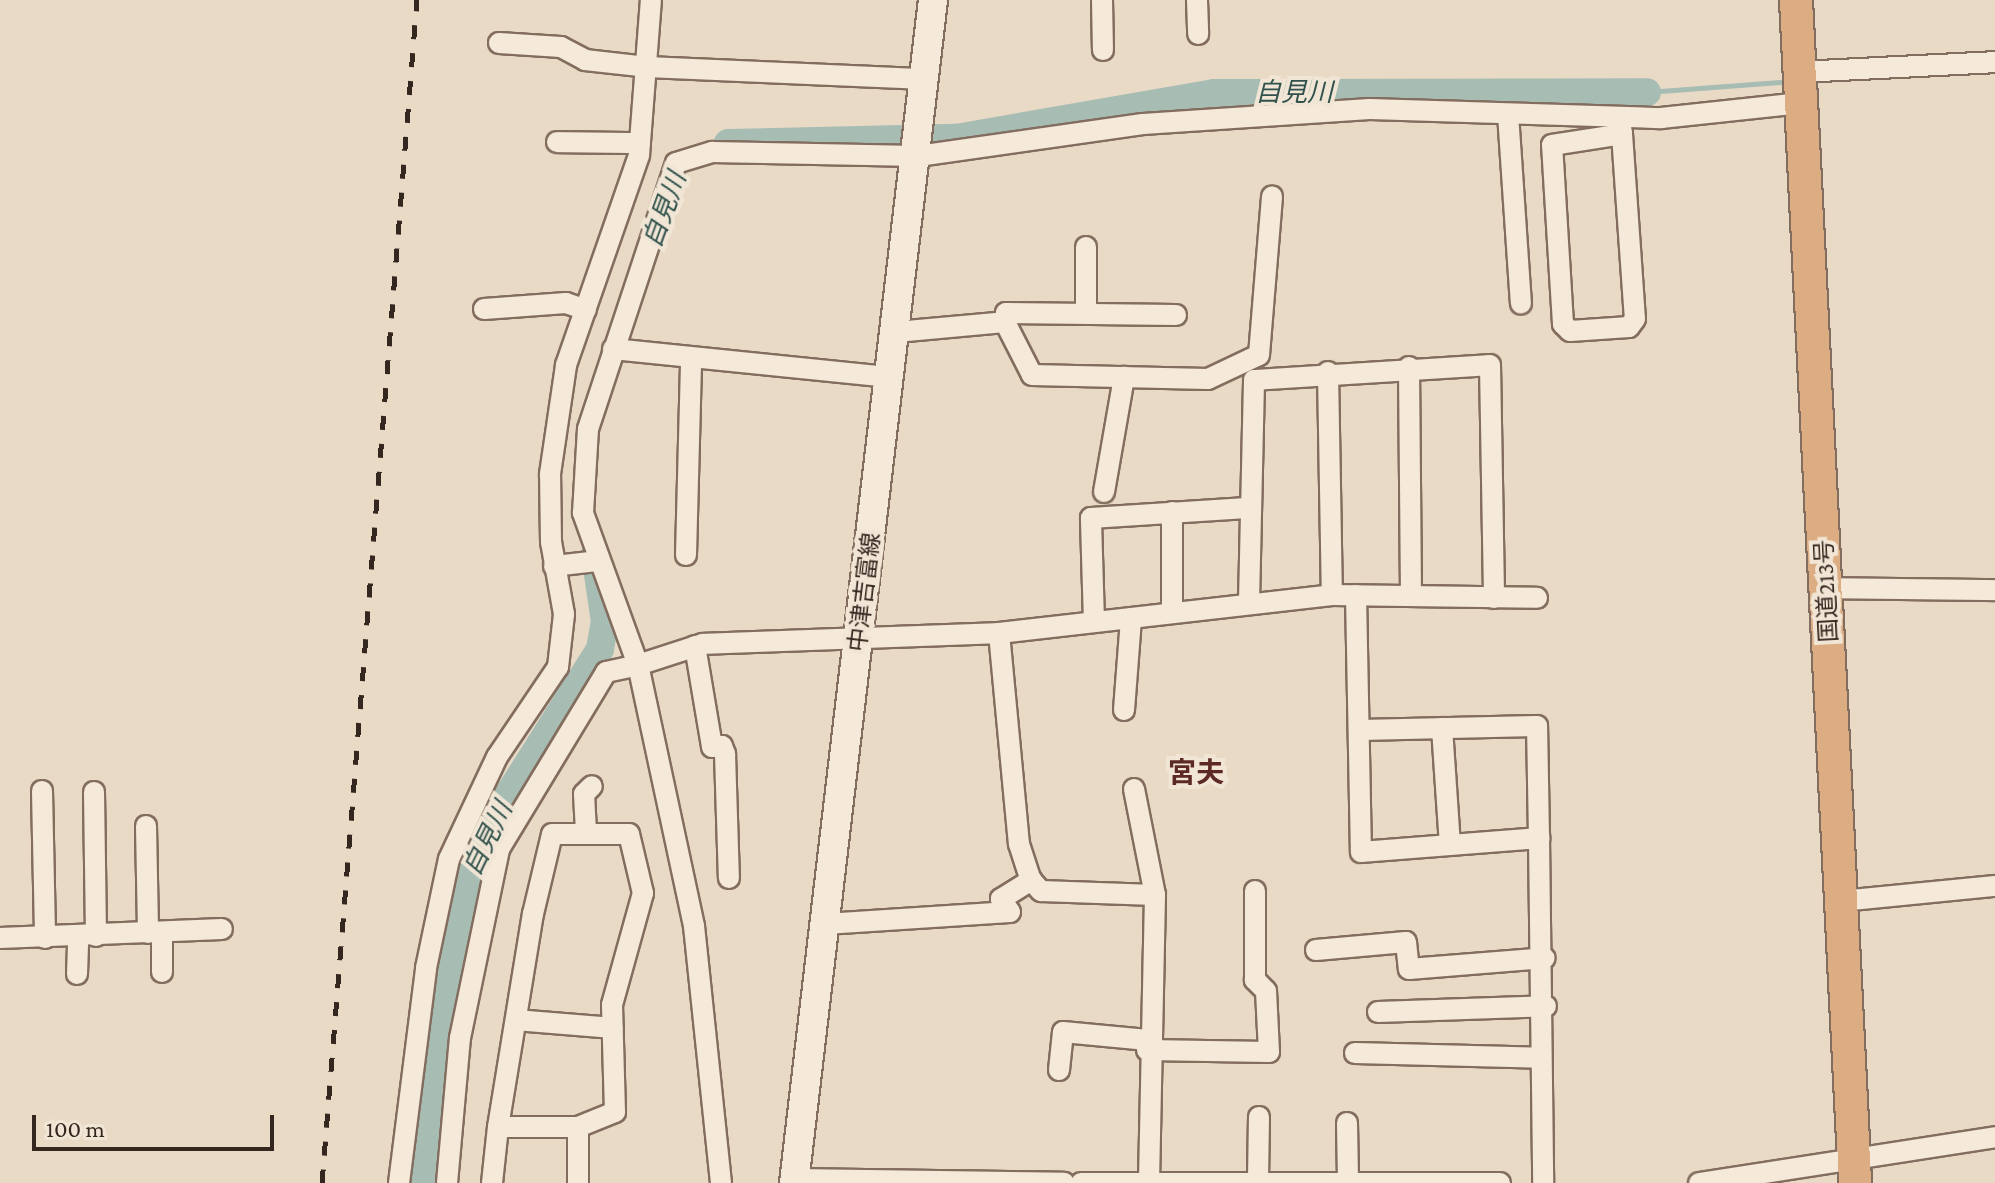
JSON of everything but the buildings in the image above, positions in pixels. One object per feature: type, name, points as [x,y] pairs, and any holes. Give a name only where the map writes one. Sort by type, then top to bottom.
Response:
[{"type":"highway","name":"国道213号","points":[[1796,0],[1854,1170]]},
{"type":"main road","name":"中津吉富線","points":[[794,1181],[918,156],[933,0]]},
{"type":"street","points":[[399,1183],[426,968],[449,859],[497,757],[558,667],[564,614],[554,566],[550,474],[566,365],[632,188],[640,143],[651,0]]},
{"type":"street","points":[[1102,0],[1103,50]]},
{"type":"street","points":[[1197,0],[1198,34]]},
{"type":"street","points":[[499,43],[561,47],[585,60],[647,67],[925,79]]},
{"type":"street","points":[[1621,126],[1635,319],[1629,327],[1570,331],[1563,324],[1552,145],[1621,126],[1800,88],[1995,62]]},
{"type":"street","points":[[721,1183],[694,926],[638,665],[583,513],[588,429],[676,163],[712,152],[918,156],[1143,124],[1370,109],[1508,114],[1621,126]]},
{"type":"street","points":[[1508,114],[1521,304]]},
{"type":"street","points":[[557,142],[640,143]]},
{"type":"street","points":[[1176,315],[1006,313],[1005,322],[1032,375],[1208,379],[1259,355],[1272,197]]},
{"type":"street","points":[[1086,247],[1086,313]]},
{"type":"street","points":[[484,309],[566,303],[586,310]]},
{"type":"street","points":[[896,332],[1005,322]]},
{"type":"street","points":[[613,349],[691,360],[890,377]]},
{"type":"street","points":[[686,555],[691,360]]},
{"type":"street","points":[[1249,602],[1247,508],[1254,380],[1328,372],[1490,365],[1494,374],[1494,598]]},
{"type":"street","points":[[1409,367],[1411,596]]},
{"type":"street","points":[[1328,372],[1332,595]]},
{"type":"street","points":[[1104,492],[1124,377]]},
{"type":"street","points":[[1094,622],[1091,518],[1247,508]]},
{"type":"street","points":[[1172,512],[1172,613]]},
{"type":"street","points":[[554,566],[598,561]]},
{"type":"street","points":[[1825,588],[1995,590]]},
{"type":"street","points":[[447,1183],[460,1038],[499,849],[606,672],[695,646],[857,644],[999,633],[1249,602],[1332,595],[1537,598]]},
{"type":"street","points":[[1356,595],[1361,852],[1539,838]]},
{"type":"street","points":[[1124,710],[1131,618]]},
{"type":"street","points":[[999,633],[1019,844],[1031,880],[1041,891],[1155,895]]},
{"type":"street","points":[[695,646],[712,747],[725,754],[729,878]]},
{"type":"street","points":[[1359,730],[1537,726],[1546,1006],[1541,1058],[1543,1183]]},
{"type":"street","points":[[1442,728],[1450,845]]},
{"type":"street","points":[[586,832],[584,794],[592,786]]},
{"type":"street","points":[[1134,789],[1155,895],[1147,1045],[1149,1183]]},
{"type":"street","points":[[42,791],[45,938]]},
{"type":"street","points":[[77,974],[87,936],[94,792]]},
{"type":"street","points":[[146,826],[155,933],[162,972]]},
{"type":"street","points":[[492,1183],[498,1127],[516,1020],[552,834],[629,834],[643,893],[618,966],[613,1028],[615,1112],[578,1127],[498,1127]]},
{"type":"street","points":[[825,924],[1010,912],[1001,899],[1031,880]]},
{"type":"street","points":[[1841,901],[1995,886]]},
{"type":"street","points":[[1059,1070],[1063,1032],[1147,1045],[1269,1052],[1266,991],[1255,980],[1255,891]]},
{"type":"street","points":[[0,938],[222,929]]},
{"type":"street","points":[[1316,950],[1406,942],[1409,969],[1545,958]]},
{"type":"street","points":[[1378,1012],[1546,1006]]},
{"type":"street","points":[[516,1020],[613,1028]]},
{"type":"street","points":[[1355,1053],[1541,1058]]},
{"type":"street","points":[[1258,1180],[1259,1117]]},
{"type":"street","points":[[1347,1123],[1348,1179]]},
{"type":"street","points":[[578,1127],[578,1183]]},
{"type":"street","points":[[1699,1183],[1854,1170],[1995,1137]]},
{"type":"street","points":[[1081,1183],[1348,1179],[1500,1183]]},
{"type":"street","points":[[794,1181],[1064,1183]]},
{"type":"waterway","points":[[1647,92],[1781,82]]},
{"type":"waterway","name":"自見川","points":[[728,143],[956,138],[1214,93],[1647,92]]},
{"type":"waterway","name":"自見川","points":[[421,1183],[438,1026],[466,881],[493,819],[600,649],[605,622],[595,554]]},
{"type":"railway","points":[[322,1183],[417,0]]},
{"type":"district","name":"宮夫","points":[[1196,773]]}]
